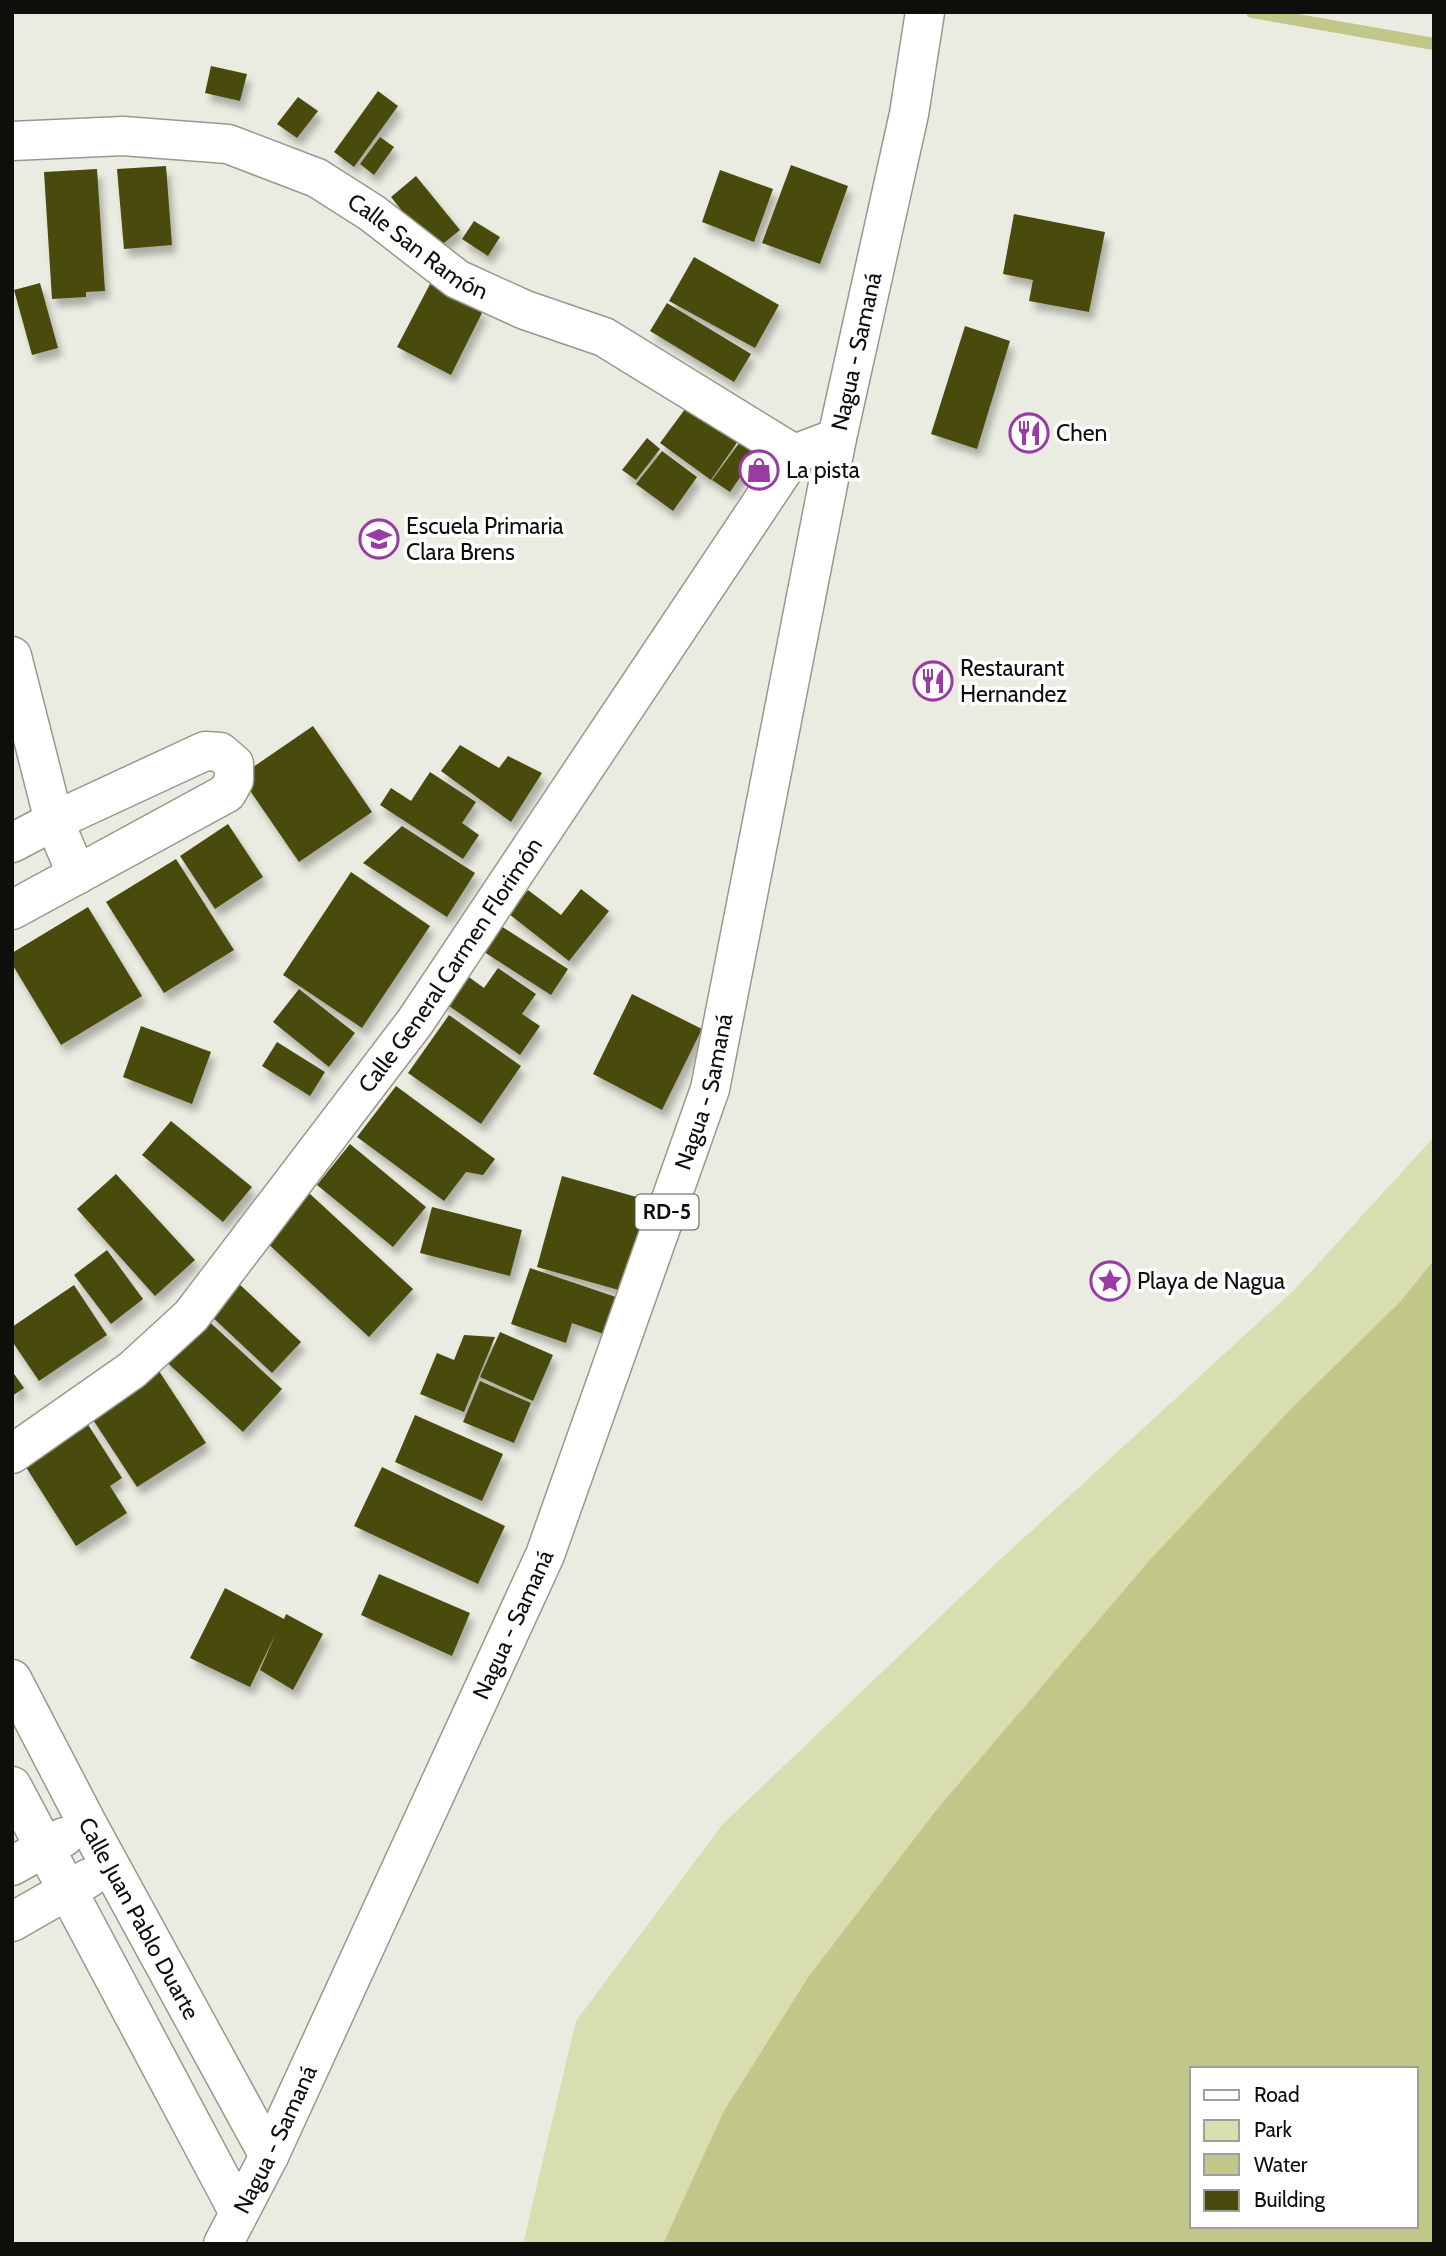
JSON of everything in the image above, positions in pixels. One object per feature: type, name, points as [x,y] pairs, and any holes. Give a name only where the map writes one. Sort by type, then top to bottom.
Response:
[{"type":"street","name":"Nagua - Samaná","points":[[231,2228],[269,2156],[545,1555],[710,1089],[837,438],[909,114],[925,12]]},
{"type":"street","name":"Calle San Ramón","points":[[12,141],[123,136],[228,144],[317,178],[372,213],[457,279],[525,310],[604,337],[794,454]]},
{"type":"street","points":[[794,454],[837,438]]},
{"type":"street","name":"Calle General Carmen Florimón","points":[[12,1454],[132,1370],[191,1316],[415,1022],[794,454]]},
{"type":"street","points":[[12,656],[54,821],[77,875]]},
{"type":"street","points":[[12,843],[205,751],[220,752],[234,764],[234,780],[227,793],[12,910]]},
{"type":"street","name":"Calle Juan Pablo Duarte","points":[[12,1679],[88,1825],[269,2156]]},
{"type":"street","points":[[12,1786],[28,1857],[67,1892],[231,2228]]},
{"type":"street","points":[[28,1857],[88,1825]]},
{"type":"street","points":[[12,1922],[67,1892],[110,1864]]},
{"type":"green space","points":[[1434,1137],[1434,2244],[523,2244],[576,2021],[722,1825],[991,1568],[1295,1289]]},
{"type":"water","points":[[1434,1260],[1434,2244],[663,2244],[724,2111],[809,1976],[938,1808],[1149,1561],[1291,1409],[1400,1302]]},
{"type":"building","points":[[211,66],[247,74],[240,101],[205,93]]},
{"type":"building","points":[[378,91],[398,106],[354,167],[334,152]]},
{"type":"building","points":[[298,97],[318,111],[297,138],[277,124]]},
{"type":"building","points":[[380,137],[394,147],[374,175],[360,164]]},
{"type":"building","points":[[791,165],[848,186],[820,264],[762,243]]},
{"type":"building","points":[[166,166],[172,245],[124,249],[117,169]]},
{"type":"building","points":[[97,169],[105,291],[86,292],[86,297],[52,299],[44,172]]},
{"type":"building","points":[[720,170],[773,189],[754,242],[702,222]]},
{"type":"building","points":[[416,176],[460,230],[434,251],[391,197]]},
{"type":"building","points":[[1014,214],[1105,232],[1089,312],[1029,301],[1033,280],[1003,274]]},
{"type":"building","points":[[474,221],[500,237],[488,256],[462,239]]},
{"type":"building","points":[[694,257],[779,305],[755,348],[669,301]]},
{"type":"building","points":[[40,283],[58,348],[32,355],[14,290]]},
{"type":"building","points":[[430,284],[483,311],[451,375],[397,347]]},
{"type":"building","points":[[667,303],[751,354],[734,382],[650,331]]},
{"type":"building","points":[[965,326],[1010,341],[977,449],[931,434]]},
{"type":"building","points":[[688,405],[738,441],[711,480],[660,443]]},
{"type":"building","points":[[647,438],[660,449],[636,480],[622,470]]},
{"type":"building","points":[[740,442],[756,454],[730,492],[712,480]]},
{"type":"building","points":[[662,451],[697,477],[673,511],[636,484]]},
{"type":"building","points":[[313,726],[372,812],[299,862],[240,776]]},
{"type":"building","points":[[460,745],[499,768],[508,756],[542,773],[511,822],[441,771]]},
{"type":"building","points":[[430,772],[476,802],[462,823],[479,835],[463,859],[380,805],[391,788],[411,801]]},
{"type":"building","points":[[228,824],[263,877],[215,909],[180,856]]},
{"type":"building","points":[[402,826],[475,873],[447,917],[363,863]]},
{"type":"building","points":[[176,859],[234,950],[164,993],[106,902]]},
{"type":"building","points":[[351,872],[430,926],[362,1028],[283,975]]},
{"type":"building","points":[[581,889],[609,911],[569,961],[509,914],[528,890],[561,915]]},
{"type":"building","points":[[88,907],[142,996],[61,1045],[12,964],[12,953]]},
{"type":"building","points":[[501,926],[568,969],[551,995],[484,952]]},
{"type":"building","points":[[498,968],[536,994],[522,1014],[540,1026],[520,1055],[439,999],[459,970],[484,988]]},
{"type":"building","points":[[299,989],[355,1033],[329,1067],[273,1022]]},
{"type":"building","points":[[632,994],[702,1029],[662,1110],[593,1074]]},
{"type":"building","points":[[449,1015],[521,1066],[481,1124],[408,1073]]},
{"type":"building","points":[[141,1026],[211,1052],[192,1104],[123,1077]]},
{"type":"building","points":[[277,1042],[325,1072],[310,1096],[262,1066]]},
{"type":"building","points":[[396,1086],[495,1159],[483,1175],[466,1172],[444,1201],[357,1137]]},
{"type":"building","points":[[171,1121],[252,1187],[223,1222],[142,1155]]},
{"type":"building","points":[[350,1144],[426,1207],[393,1247],[317,1185]]},
{"type":"building","points":[[116,1174],[195,1260],[155,1296],[77,1209]]},
{"type":"building","points":[[562,1176],[658,1203],[633,1294],[537,1267]]},
{"type":"building","points":[[309,1193],[413,1289],[369,1337],[265,1241]]},
{"type":"building","points":[[432,1207],[522,1230],[510,1276],[420,1253]]},
{"type":"building","points":[[107,1250],[143,1299],[111,1324],[74,1275]]},
{"type":"building","points":[[530,1268],[616,1297],[604,1334],[572,1323],[566,1343],[511,1324]]},
{"type":"building","points":[[237,1282],[301,1342],[272,1373],[208,1313]]},
{"type":"building","points":[[74,1285],[107,1335],[39,1381],[12,1341],[12,1327]]},
{"type":"building","points":[[202,1315],[282,1389],[243,1432],[162,1358]]},
{"type":"building","points":[[500,1332],[553,1355],[533,1401],[480,1377]]},
{"type":"building","points":[[464,1335],[495,1337],[464,1412],[420,1394],[437,1353],[454,1360]]},
{"type":"building","points":[[155,1365],[206,1443],[137,1487],[86,1409]]},
{"type":"building","points":[[12,1371],[24,1388],[12,1396]]},
{"type":"building","points":[[480,1381],[531,1403],[514,1443],[463,1422]]},
{"type":"building","points":[[415,1415],[503,1454],[482,1501],[395,1462]]},
{"type":"building","points":[[87,1423],[122,1478],[110,1486],[127,1513],[76,1546],[24,1464]]},
{"type":"building","points":[[382,1467],[505,1526],[478,1584],[354,1526]]},
{"type":"building","points":[[379,1574],[470,1613],[452,1656],[361,1615]]},
{"type":"building","points":[[225,1588],[284,1619],[286,1614],[323,1634],[293,1690],[260,1670],[276,1633],[250,1687],[190,1658]]},
{"type":"waterway","points":[[1252,12],[1434,44]]},
{"type":"place","name":"Chen","points":[[1029,433]]},
{"type":"place","name":"La pista","points":[[759,470]]},
{"type":"place","name":"Escuela Primaria Clara Brens","points":[[379,539]]},
{"type":"place","name":"Restaurant Hernandez","points":[[933,681]]},
{"type":"place","name":"Playa de Nagua","points":[[1110,1281]]}]
